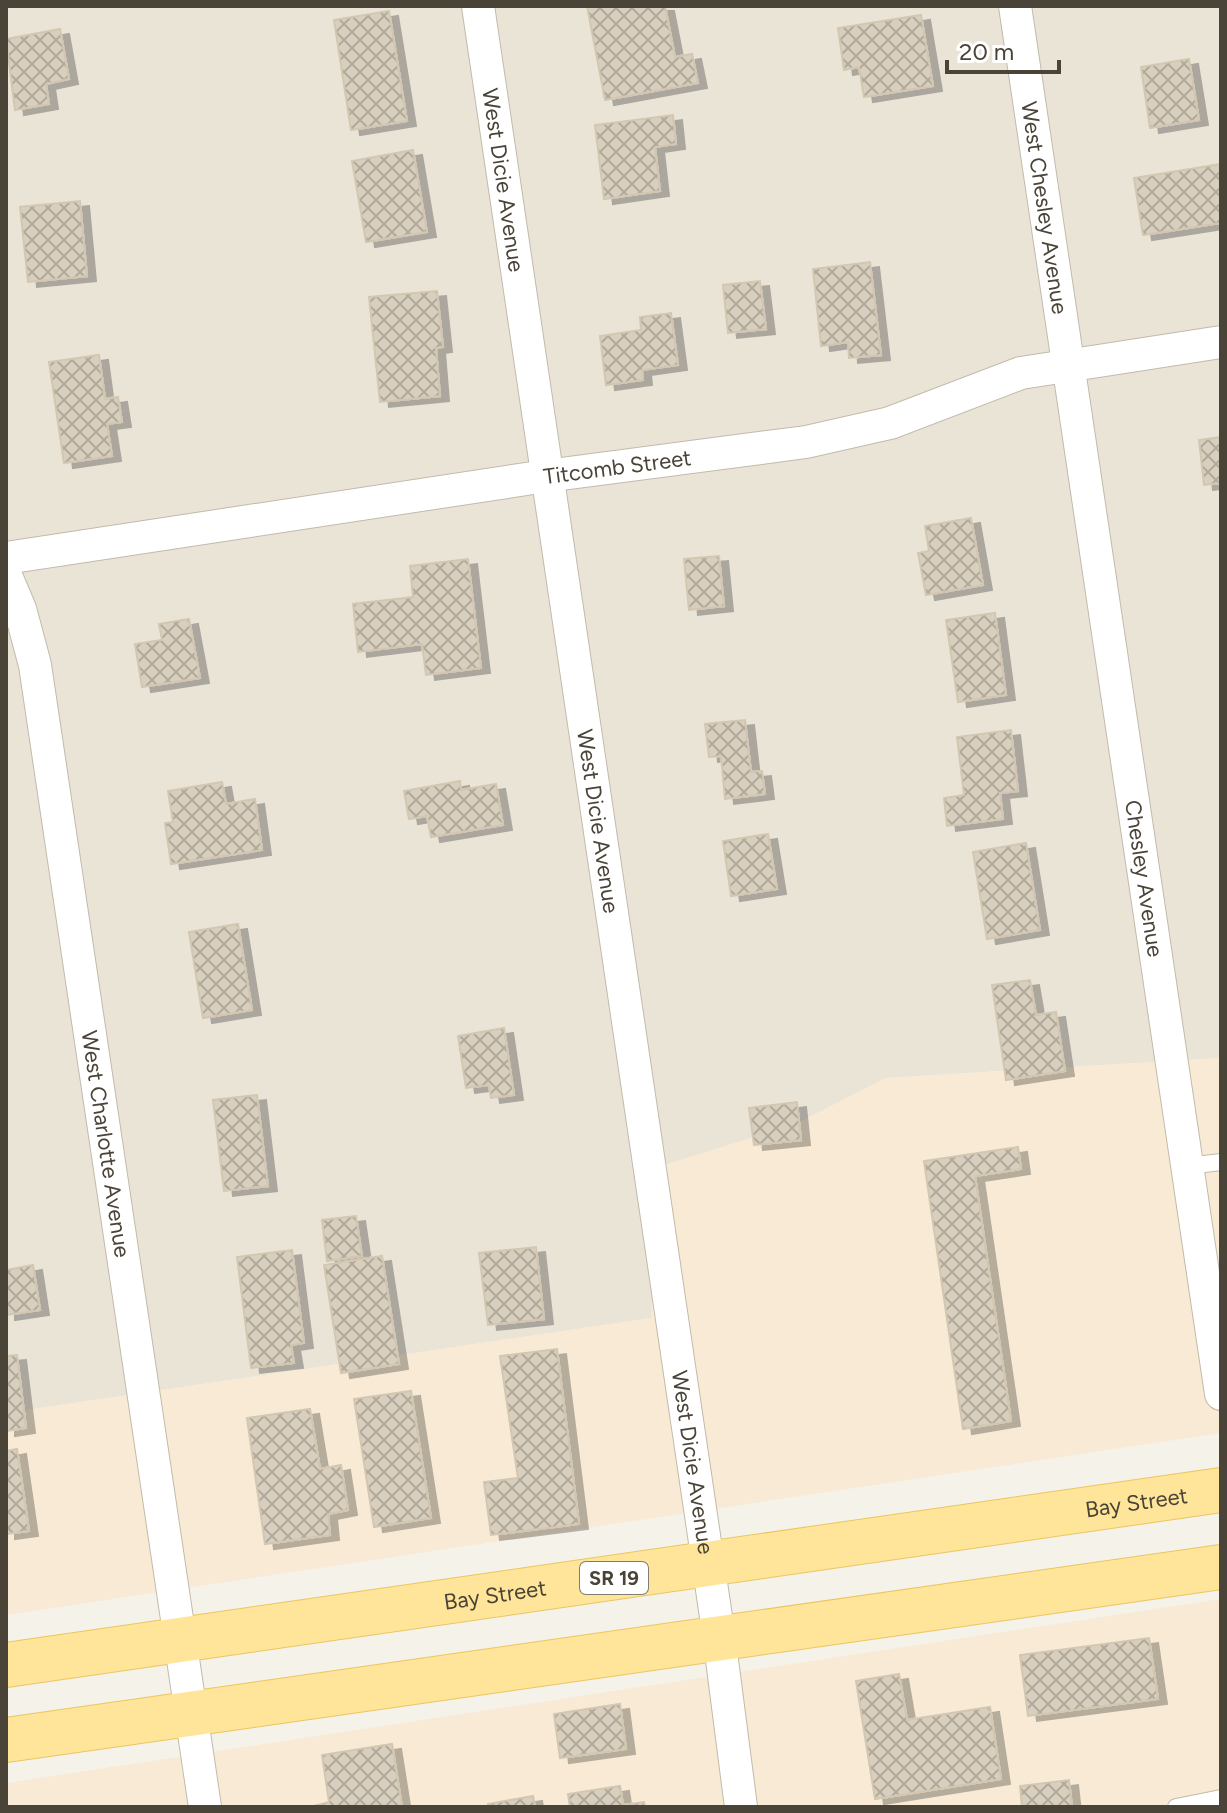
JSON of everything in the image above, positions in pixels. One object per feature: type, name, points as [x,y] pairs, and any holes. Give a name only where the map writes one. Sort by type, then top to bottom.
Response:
[{"type":"main road","name":"Bay Street","points":[[6,1665],[1221,1490]]},
{"type":"main road","points":[[6,1740],[1221,1567]]},
{"type":"street","name":"West Dicie Avenue","points":[[478,6],[709,1564],[741,1807]]},
{"type":"street","name":"West Chesley Avenue","points":[[1015,6],[1067,364]]},
{"type":"street","name":"Titcomb Street","points":[[6,558],[546,476],[816,440],[890,423],[1021,373],[1221,342]]},
{"type":"street","name":"Chesley Avenue","points":[[1067,364],[1220,1376]]},
{"type":"street","name":"West Charlotte Avenue","points":[[6,576],[20,609],[35,665],[205,1807]]},
{"type":"lane","points":[[1187,1166],[1221,1162]]},
{"type":"lane","points":[[1176,1807],[1221,1798]]},
{"type":"shaded area","points":[[6,6],[1221,6],[1221,1058],[886,1078],[798,1123],[652,1318],[6,1413]]},
{"type":"shaded area","points":[[1221,1058],[1221,1433],[6,1615],[6,1413],[651,1318],[661,1166],[798,1123],[886,1078]]},
{"type":"shaded area","points":[[1221,1599],[1221,1807],[6,1807],[6,1783]]},
{"type":"building","points":[[587,6],[665,6],[675,57],[692,54],[698,83],[605,100]]},
{"type":"building","points":[[389,11],[407,121],[351,130],[334,20]]},
{"type":"building","points":[[921,15],[933,86],[864,97],[859,67],[844,70],[838,28]]},
{"type":"building","points":[[60,29],[69,79],[46,84],[49,104],[15,110],[6,39]]},
{"type":"building","points":[[1189,59],[1199,120],[1150,128],[1141,67]]},
{"type":"building","points":[[673,115],[676,144],[655,147],[660,191],[604,199],[595,125]]},
{"type":"building","points":[[413,150],[427,232],[366,242],[352,161]]},
{"type":"building","points":[[1221,164],[1221,223],[1143,235],[1134,178]]},
{"type":"building","points":[[80,201],[87,276],[28,282],[20,207]]},
{"type":"building","points":[[870,262],[881,355],[849,358],[848,342],[821,346],[813,269]]},
{"type":"building","points":[[760,281],[766,329],[728,333],[723,285]]},
{"type":"building","points":[[437,291],[443,347],[436,348],[440,396],[380,402],[369,297]]},
{"type":"building","points":[[671,313],[678,365],[642,370],[643,380],[606,385],[600,336],[641,330],[640,317]]},
{"type":"building","points":[[99,355],[105,399],[118,397],[122,422],[107,424],[112,456],[64,463],[49,362]]},
{"type":"building","points":[[1221,437],[1221,483],[1204,485],[1199,440]]},
{"type":"building","points":[[971,518],[983,585],[926,595],[918,553],[929,551],[925,526]]},
{"type":"building","points":[[719,556],[724,606],[689,610],[684,559]]},
{"type":"building","points":[[468,559],[481,668],[426,675],[422,644],[358,652],[353,604],[413,597],[410,566]]},
{"type":"building","points":[[995,613],[1006,695],[958,702],[946,620]]},
{"type":"building","points":[[189,619],[200,678],[142,687],[135,644],[162,640],[159,624]]},
{"type":"building","points":[[745,720],[751,772],[762,771],[765,794],[725,799],[721,756],[709,757],[705,724]]},
{"type":"building","points":[[1011,730],[1018,791],[1000,793],[1003,819],[947,826],[944,798],[964,795],[957,737]]},
{"type":"building","points":[[460,781],[461,790],[496,784],[503,825],[431,837],[427,816],[409,819],[404,791]]},
{"type":"building","points":[[222,782],[226,804],[255,799],[262,850],[171,864],[165,823],[173,822],[168,791]]},
{"type":"building","points":[[768,834],[777,889],[731,896],[723,841]]},
{"type":"building","points":[[1026,843],[1040,930],[987,939],[973,852]]},
{"type":"building","points":[[238,924],[252,1010],[203,1018],[189,932]]},
{"type":"building","points":[[1030,980],[1036,1015],[1056,1012],[1065,1071],[1006,1080],[992,985]]},
{"type":"building","points":[[504,1028],[514,1095],[491,1098],[489,1085],[466,1088],[458,1036]]},
{"type":"building","points":[[257,1095],[268,1186],[224,1191],[213,1100]]},
{"type":"building","points":[[797,1102],[801,1140],[754,1145],[749,1108]]},
{"type":"building","points":[[1018,1147],[1021,1169],[975,1176],[1011,1421],[963,1429],[924,1161]]},
{"type":"building","points":[[356,1216],[362,1256],[327,1261],[322,1220]]},
{"type":"building","points":[[536,1247],[544,1319],[488,1325],[479,1253]]},
{"type":"building","points":[[292,1250],[304,1343],[291,1345],[294,1363],[251,1368],[237,1257]]},
{"type":"building","points":[[382,1256],[399,1364],[341,1373],[324,1265]]},
{"type":"building","points":[[33,1265],[40,1310],[6,1315],[6,1270]]},
{"type":"building","points":[[557,1349],[579,1524],[491,1535],[484,1482],[518,1478],[500,1356]]},
{"type":"building","points":[[17,1355],[26,1428],[6,1431],[6,1356]]},
{"type":"building","points":[[411,1391],[431,1518],[374,1527],[354,1399]]},
{"type":"building","points":[[310,1409],[320,1469],[341,1465],[348,1510],[328,1514],[330,1535],[265,1544],[247,1418]]},
{"type":"building","points":[[17,1449],[29,1531],[6,1534],[6,1451]]},
{"type":"building","points":[[1149,1638],[1158,1699],[1028,1716],[1020,1655]]},
{"type":"building","points":[[899,1674],[907,1720],[990,1707],[1001,1779],[875,1799],[856,1681]]},
{"type":"building","points":[[620,1704],[626,1749],[560,1758],[554,1714]]},
{"type":"building","points":[[392,1744],[402,1807],[310,1807],[329,1802],[322,1755]]},
{"type":"building","points":[[1069,1780],[1072,1807],[1022,1807],[1020,1786]]},
{"type":"building","points":[[620,1786],[623,1805],[644,1802],[645,1807],[570,1807],[568,1794]]},
{"type":"building","points":[[533,1796],[535,1807],[488,1807],[488,1804]]}]
